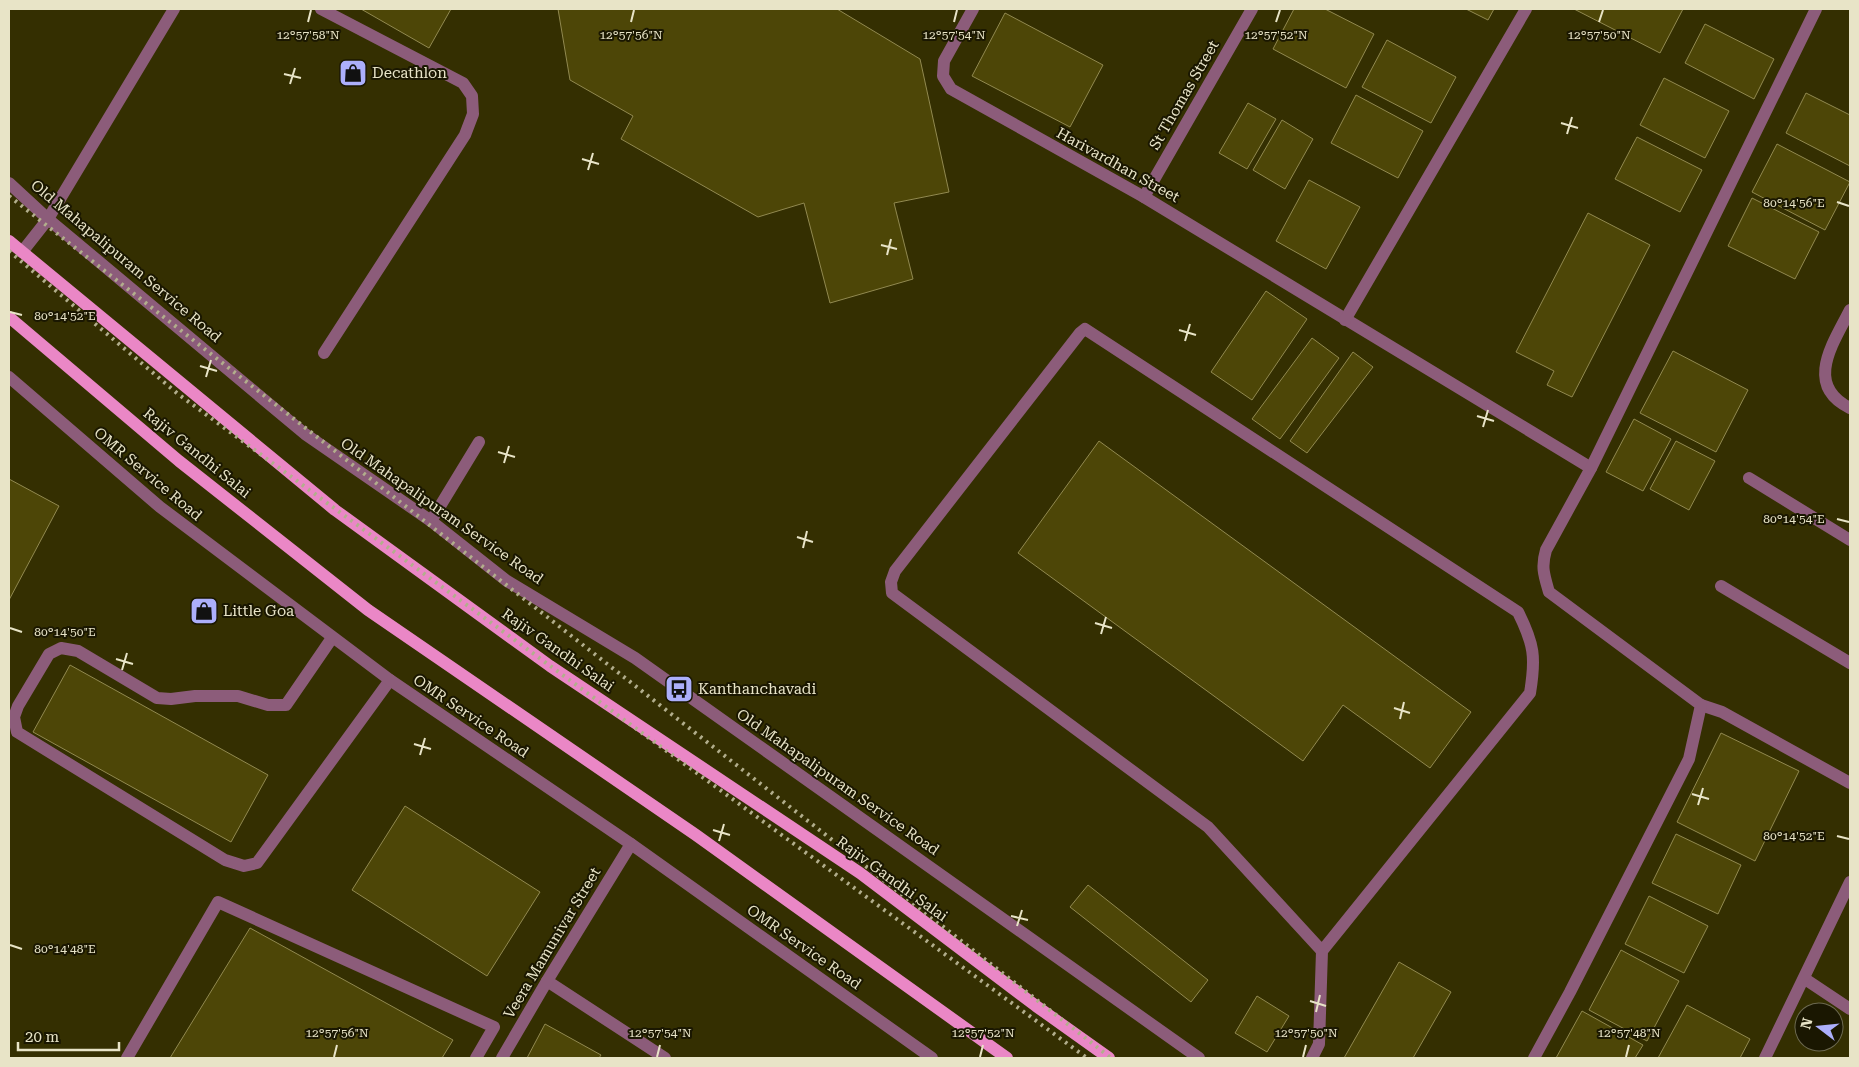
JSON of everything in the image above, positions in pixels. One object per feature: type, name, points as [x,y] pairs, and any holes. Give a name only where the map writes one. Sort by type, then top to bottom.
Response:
[{"type":"main road","name":"Rajiv Gandhi Salai","points":[[9,240],[334,510],[550,666],[860,874],[1036,1006],[1109,1058]]},
{"type":"main road","name":"Rajiv Gandhi Salai","points":[[9,316],[179,461],[368,610],[696,835],[1006,1058]]},
{"type":"street","points":[[22,252],[48,219],[174,9]]},
{"type":"street","points":[[320,9],[463,83],[472,96],[473,114],[465,135],[324,353]]},
{"type":"street","name":"Harivardhan Street","points":[[973,9],[944,61],[943,76],[950,89],[1144,197],[1590,468]]},
{"type":"street","name":"St Thomas Street","points":[[1144,197],[1252,9]]},
{"type":"street","points":[[1345,320],[1526,9]]},
{"type":"street","points":[[1816,9],[1590,468],[1546,550],[1542,563],[1549,592],[1700,705],[1722,712],[1850,783]]},
{"type":"street","name":"Old Mahapalipuram Service Road","points":[[9,183],[48,219],[305,434],[431,521],[507,581],[635,658],[1199,1058]]},
{"type":"street","points":[[1850,310],[1826,358],[1825,383],[1838,402],[1850,408]]},
{"type":"street","points":[[1312,1058],[1319,1044],[1322,950],[1530,693],[1533,674],[1533,649],[1518,612],[1085,329],[896,571],[891,582],[892,592],[1208,827],[1322,950]]},
{"type":"street","name":"OMR Service Road","points":[[9,377],[160,507],[332,638],[390,680],[631,844],[932,1058]]},
{"type":"street","points":[[431,521],[479,442]]},
{"type":"street","points":[[1749,478],[1850,540]]},
{"type":"street","points":[[1721,586],[1850,663]]},
{"type":"street","points":[[332,638],[286,705],[268,705],[238,696],[157,698],[78,652],[61,648],[49,654],[18,706],[14,717],[17,732],[226,860],[244,866],[257,863],[390,680]]},
{"type":"street","points":[[1534,1058],[1570,992],[1688,759],[1700,705]]},
{"type":"street","name":"Veera Mamunivar Street","points":[[502,1058],[631,844]]},
{"type":"street","points":[[1765,1058],[1850,884]]},
{"type":"street","points":[[127,1058],[218,902],[494,1028],[476,1058]]},
{"type":"street","points":[[1804,979],[1850,1009]]},
{"type":"street","points":[[547,981],[666,1058]]},
{"type":"building","points":[[361,9],[451,9],[429,48]]},
{"type":"building","points":[[558,9],[837,9],[920,59],[949,192],[894,203],[913,279],[830,303],[804,203],[758,217],[621,139],[633,116],[570,80]]},
{"type":"building","points":[[1294,9],[1325,9],[1374,34],[1346,88],[1273,49]]},
{"type":"building","points":[[1466,9],[1494,9],[1488,20]]},
{"type":"building","points":[[1574,9],[1683,9],[1660,53]]},
{"type":"building","points":[[1005,13],[1103,65],[1070,127],[972,76]]},
{"type":"building","points":[[1705,24],[1774,59],[1754,99],[1685,63]]},
{"type":"building","points":[[1387,40],[1456,77],[1431,123],[1362,87]]},
{"type":"building","points":[[1664,78],[1729,111],[1705,158],[1640,125]]},
{"type":"building","points":[[1806,93],[1850,115],[1850,166],[1786,133]]},
{"type":"building","points":[[1356,95],[1423,131],[1398,178],[1331,143]]},
{"type":"building","points":[[1248,103],[1276,119],[1247,169],[1219,153]]},
{"type":"building","points":[[1282,120],[1313,139],[1285,189],[1253,170]]},
{"type":"building","points":[[1637,137],[1702,170],[1680,212],[1615,179]]},
{"type":"building","points":[[1777,144],[1850,182],[1825,230],[1752,192]]},
{"type":"building","points":[[1309,180],[1360,207],[1326,269],[1276,241]]},
{"type":"building","points":[[1752,198],[1819,232],[1795,279],[1728,246]]},
{"type":"building","points":[[1588,213],[1650,245],[1572,397],[1547,385],[1554,371],[1516,352]]},
{"type":"building","points":[[1266,291],[1307,319],[1252,400],[1211,372]]},
{"type":"building","points":[[1312,338],[1339,358],[1280,439],[1252,419]]},
{"type":"building","points":[[1673,351],[1748,390],[1716,452],[1640,413]]},
{"type":"building","points":[[1353,352],[1373,367],[1307,453],[1290,441]]},
{"type":"building","points":[[1634,419],[1671,439],[1643,491],[1606,472]]},
{"type":"building","points":[[1099,441],[1471,712],[1430,768],[1343,705],[1303,761],[1018,553]]},
{"type":"building","points":[[1676,441],[1715,461],[1689,510],[1650,489]]},
{"type":"building","points":[[9,479],[59,506],[9,600]]},
{"type":"building","points":[[70,665],[268,775],[231,842],[33,732]]},
{"type":"building","points":[[1721,733],[1799,771],[1755,861],[1677,822]]},
{"type":"building","points":[[405,806],[540,892],[487,976],[352,890]]},
{"type":"building","points":[[1676,834],[1741,865],[1718,914],[1652,883]]},
{"type":"building","points":[[1088,885],[1208,980],[1191,1002],[1070,907]]},
{"type":"building","points":[[1649,896],[1708,926],[1684,973],[1625,944]]},
{"type":"building","points":[[250,928],[453,1040],[442,1058],[170,1058]]},
{"type":"building","points":[[1621,950],[1679,981],[1647,1041],[1589,1010]]},
{"type":"building","points":[[1399,962],[1451,992],[1413,1058],[1344,1058]]},
{"type":"building","points":[[1257,996],[1289,1016],[1267,1052],[1235,1033]]},
{"type":"building","points":[[1687,1005],[1750,1039],[1740,1058],[1658,1058]]},
{"type":"building","points":[[1582,1011],[1643,1045],[1635,1058],[1556,1058]]},
{"type":"building","points":[[545,1024],[601,1055],[599,1058],[527,1058]]},
{"type":"railway","points":[[9,196],[1111,1058]]},
{"type":"railway","points":[[9,251],[178,394],[1087,1058]]},
{"type":"place","name":"Decathlon","points":[[353,73]]},
{"type":"place","name":"Little Goa","points":[[204,611]]},
{"type":"place","name":"Kanthanchavadi","points":[[679,689]]}]
